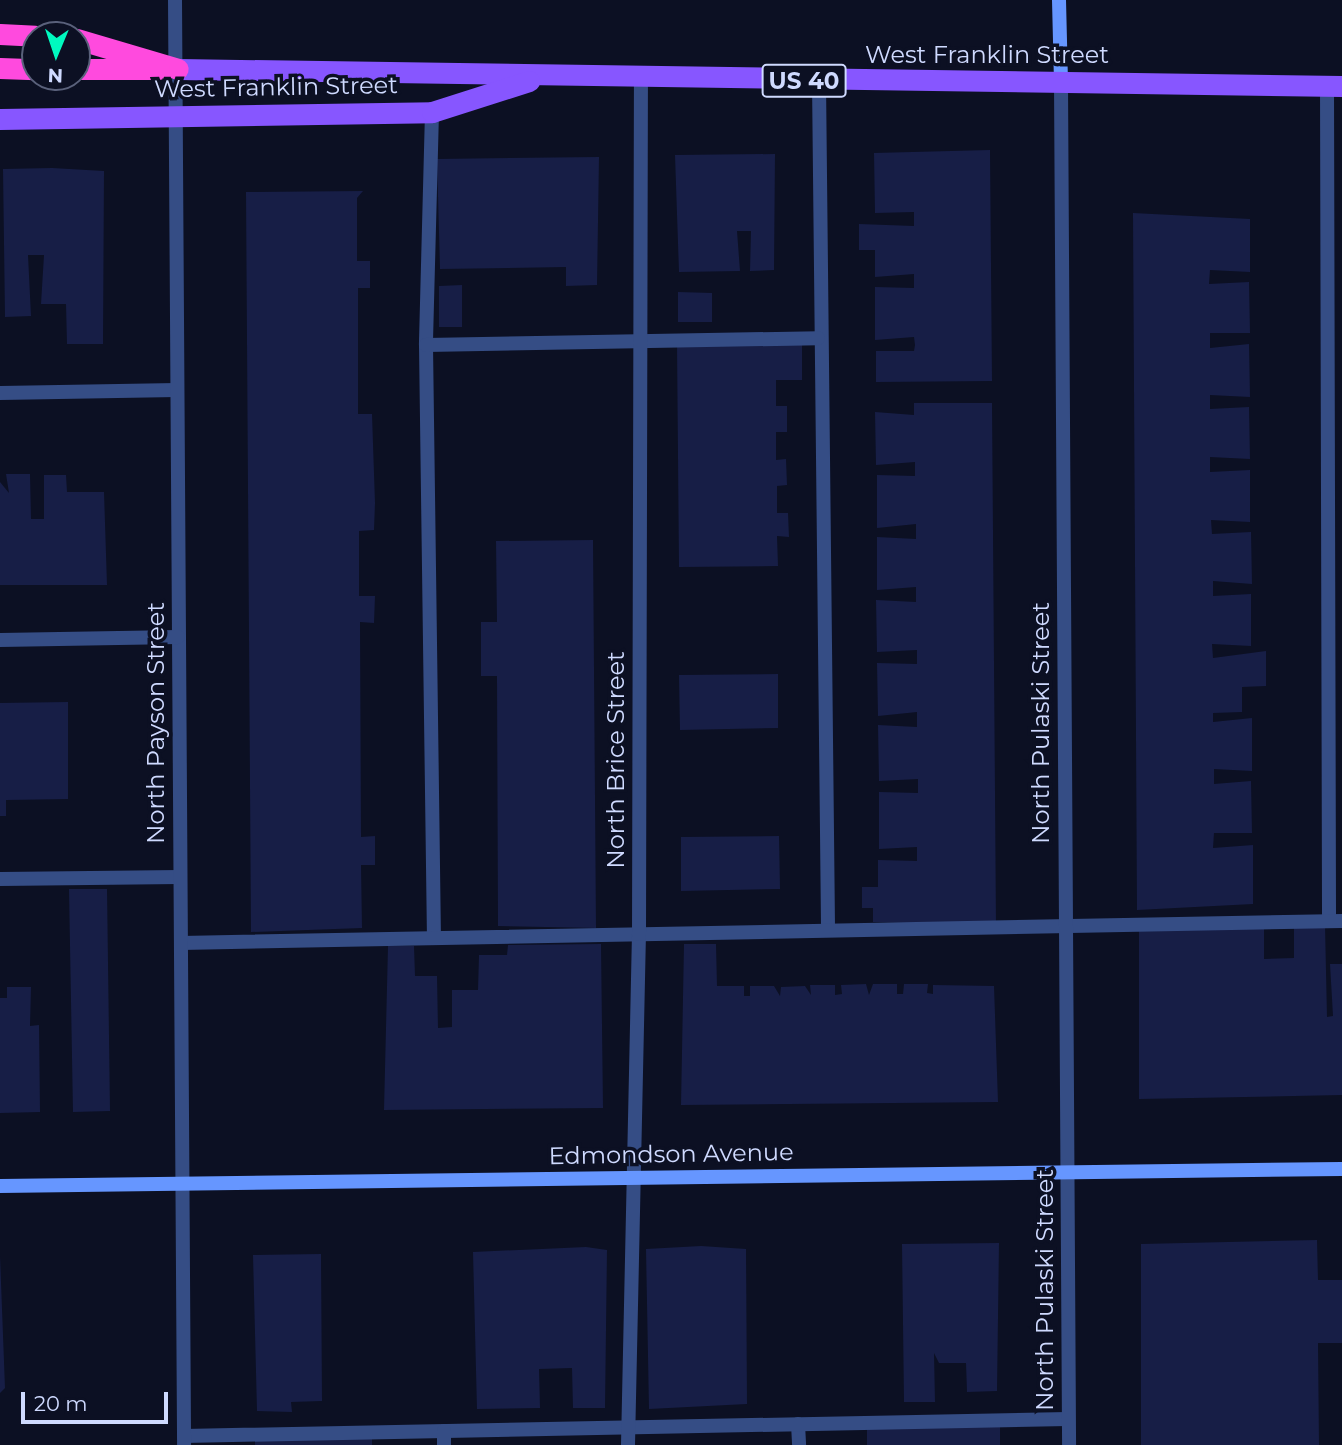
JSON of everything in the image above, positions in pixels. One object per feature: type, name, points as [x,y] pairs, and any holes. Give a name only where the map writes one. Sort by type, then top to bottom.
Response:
[{"type":"highway","points":[[0,34],[21,35]]},
{"type":"highway","points":[[91,42],[178,69]]},
{"type":"highway","points":[[0,68],[21,69]]},
{"type":"highway","name":"US 40","points":[[91,69],[178,69]]},
{"type":"main road","name":"North Pulaski Street","points":[[1059,0],[1061,83]]},
{"type":"main road","name":"West Franklin Street","points":[[178,69],[819,81],[1334,86]]},
{"type":"main road","name":"West Franklin Street","points":[[0,118],[432,111],[548,75]]},
{"type":"main road","name":"Edmondson Avenue","points":[[0,1186],[1342,1169]]},
{"type":"street","name":"North Payson Street","points":[[175,0],[178,69],[178,637],[184,1440]]},
{"type":"street","name":"North Brice Street","points":[[628,1445],[630,1178],[639,934],[638,341],[641,76]]},
{"type":"street","points":[[819,81],[818,338],[828,930]]},
{"type":"street","name":"North Pulaski Street","points":[[1061,83],[1069,1445]]},
{"type":"street","points":[[181,943],[1335,921],[1334,86]]},
{"type":"street","points":[[432,111],[426,345],[434,938]]},
{"type":"street","points":[[426,345],[818,338]]},
{"type":"street","points":[[0,393],[177,390]]},
{"type":"street","points":[[0,640],[178,637]]},
{"type":"street","points":[[0,878],[180,877]]},
{"type":"street","points":[[184,1440],[444,1438],[628,1427],[1068,1419]]},
{"type":"street","points":[[798,1424],[799,1445]]},
{"type":"building","points":[[990,150],[992,381],[876,382],[876,351],[914,351],[915,345],[914,337],[875,340],[875,287],[914,288],[914,274],[875,277],[875,250],[859,250],[859,224],[914,226],[914,212],[875,213],[874,153]]},
{"type":"building","points":[[775,154],[774,270],[750,271],[751,231],[737,231],[740,271],[679,272],[675,155]]},
{"type":"building","points":[[599,157],[597,285],[566,286],[566,267],[440,269],[437,159]]},
{"type":"building","points":[[3,169],[104,171],[103,344],[67,344],[66,304],[41,304],[44,255],[28,255],[31,316],[5,317]]},
{"type":"building","points":[[363,191],[357,198],[357,261],[370,261],[370,288],[358,288],[358,414],[372,414],[375,503],[374,530],[359,531],[359,596],[375,596],[374,623],[360,622],[361,837],[375,836],[375,865],[361,865],[362,928],[251,932],[246,192]]},
{"type":"building","points":[[1133,213],[1250,219],[1250,272],[1210,270],[1209,284],[1249,282],[1250,333],[1210,333],[1210,348],[1249,344],[1250,397],[1210,395],[1210,409],[1249,407],[1250,459],[1210,457],[1210,472],[1250,470],[1250,522],[1211,520],[1212,534],[1251,532],[1252,584],[1213,581],[1213,596],[1251,594],[1251,646],[1212,644],[1213,658],[1266,651],[1266,686],[1242,687],[1242,712],[1213,713],[1213,722],[1252,718],[1252,771],[1214,769],[1214,784],[1251,781],[1252,833],[1214,833],[1213,848],[1253,845],[1253,904],[1137,910]]},
{"type":"building","points":[[462,285],[462,327],[439,327],[439,286]]},
{"type":"building","points":[[678,292],[712,293],[712,322],[678,322]]},
{"type":"building","points":[[677,344],[802,345],[802,380],[776,380],[776,406],[787,406],[787,432],[776,432],[776,460],[786,459],[787,485],[777,486],[777,513],[788,513],[789,537],[777,536],[778,566],[679,567]]},
{"type":"building","points":[[914,403],[992,403],[996,924],[873,922],[873,908],[862,908],[862,887],[878,887],[878,860],[917,861],[917,847],[879,849],[879,792],[918,793],[918,779],[879,781],[878,725],[917,727],[917,712],[878,716],[877,663],[917,664],[917,650],[877,652],[876,600],[916,602],[916,587],[877,590],[877,537],[916,539],[916,524],[877,528],[877,475],[915,476],[915,462],[876,465],[875,412],[914,415]]},
{"type":"building","points":[[6,474],[30,474],[31,519],[44,519],[44,475],[66,475],[67,492],[104,492],[107,585],[0,585],[0,482],[9,493]]},
{"type":"building","points":[[593,540],[596,928],[498,926],[497,676],[481,676],[481,622],[497,622],[496,541]]},
{"type":"building","points":[[778,674],[778,728],[680,730],[679,675]]},
{"type":"building","points":[[68,702],[68,799],[6,800],[6,816],[0,816],[0,703]]},
{"type":"building","points":[[779,836],[780,889],[681,891],[681,837]]},
{"type":"building","points":[[69,889],[107,889],[110,1111],[73,1112]]},
{"type":"building","points":[[1264,925],[1264,959],[1294,958],[1294,925],[1325,925],[1327,1017],[1333,1016],[1330,964],[1342,964],[1342,1095],[1139,1099],[1139,927]]},
{"type":"building","points":[[601,944],[603,1108],[384,1110],[388,946],[414,946],[415,976],[437,976],[438,1028],[452,1027],[452,990],[478,990],[479,955],[507,955],[508,945]]},
{"type":"building","points":[[684,944],[716,944],[717,986],[744,986],[744,996],[750,996],[750,986],[774,986],[780,996],[781,987],[805,986],[811,995],[810,985],[835,985],[835,995],[842,994],[841,985],[866,984],[869,995],[873,984],[897,984],[897,994],[903,994],[904,984],[928,984],[927,993],[933,994],[933,985],[994,986],[998,1102],[681,1105]]},
{"type":"building","points":[[7,987],[31,987],[30,1026],[39,1025],[40,1112],[0,1113],[0,998],[7,998]]},
{"type":"building","points":[[1317,1240],[1318,1280],[1342,1280],[1342,1343],[1318,1343],[1319,1445],[1141,1445],[1141,1244]]},
{"type":"building","points":[[999,1243],[997,1391],[967,1392],[966,1363],[939,1363],[934,1353],[935,1402],[904,1402],[902,1244]]},
{"type":"building","points":[[701,1246],[746,1249],[747,1404],[649,1409],[646,1249]]},
{"type":"building","points":[[586,1247],[607,1250],[605,1408],[573,1408],[572,1368],[539,1369],[540,1408],[477,1409],[473,1252]]},
{"type":"building","points":[[321,1254],[322,1401],[291,1402],[292,1412],[257,1411],[253,1255]]},
{"type":"building","points":[[0,1256],[5,1388],[0,1393]]},
{"type":"building","points":[[1000,1422],[1000,1445],[867,1445],[867,1427]]},
{"type":"building","points":[[372,1436],[372,1445],[255,1445],[255,1437]]}]
